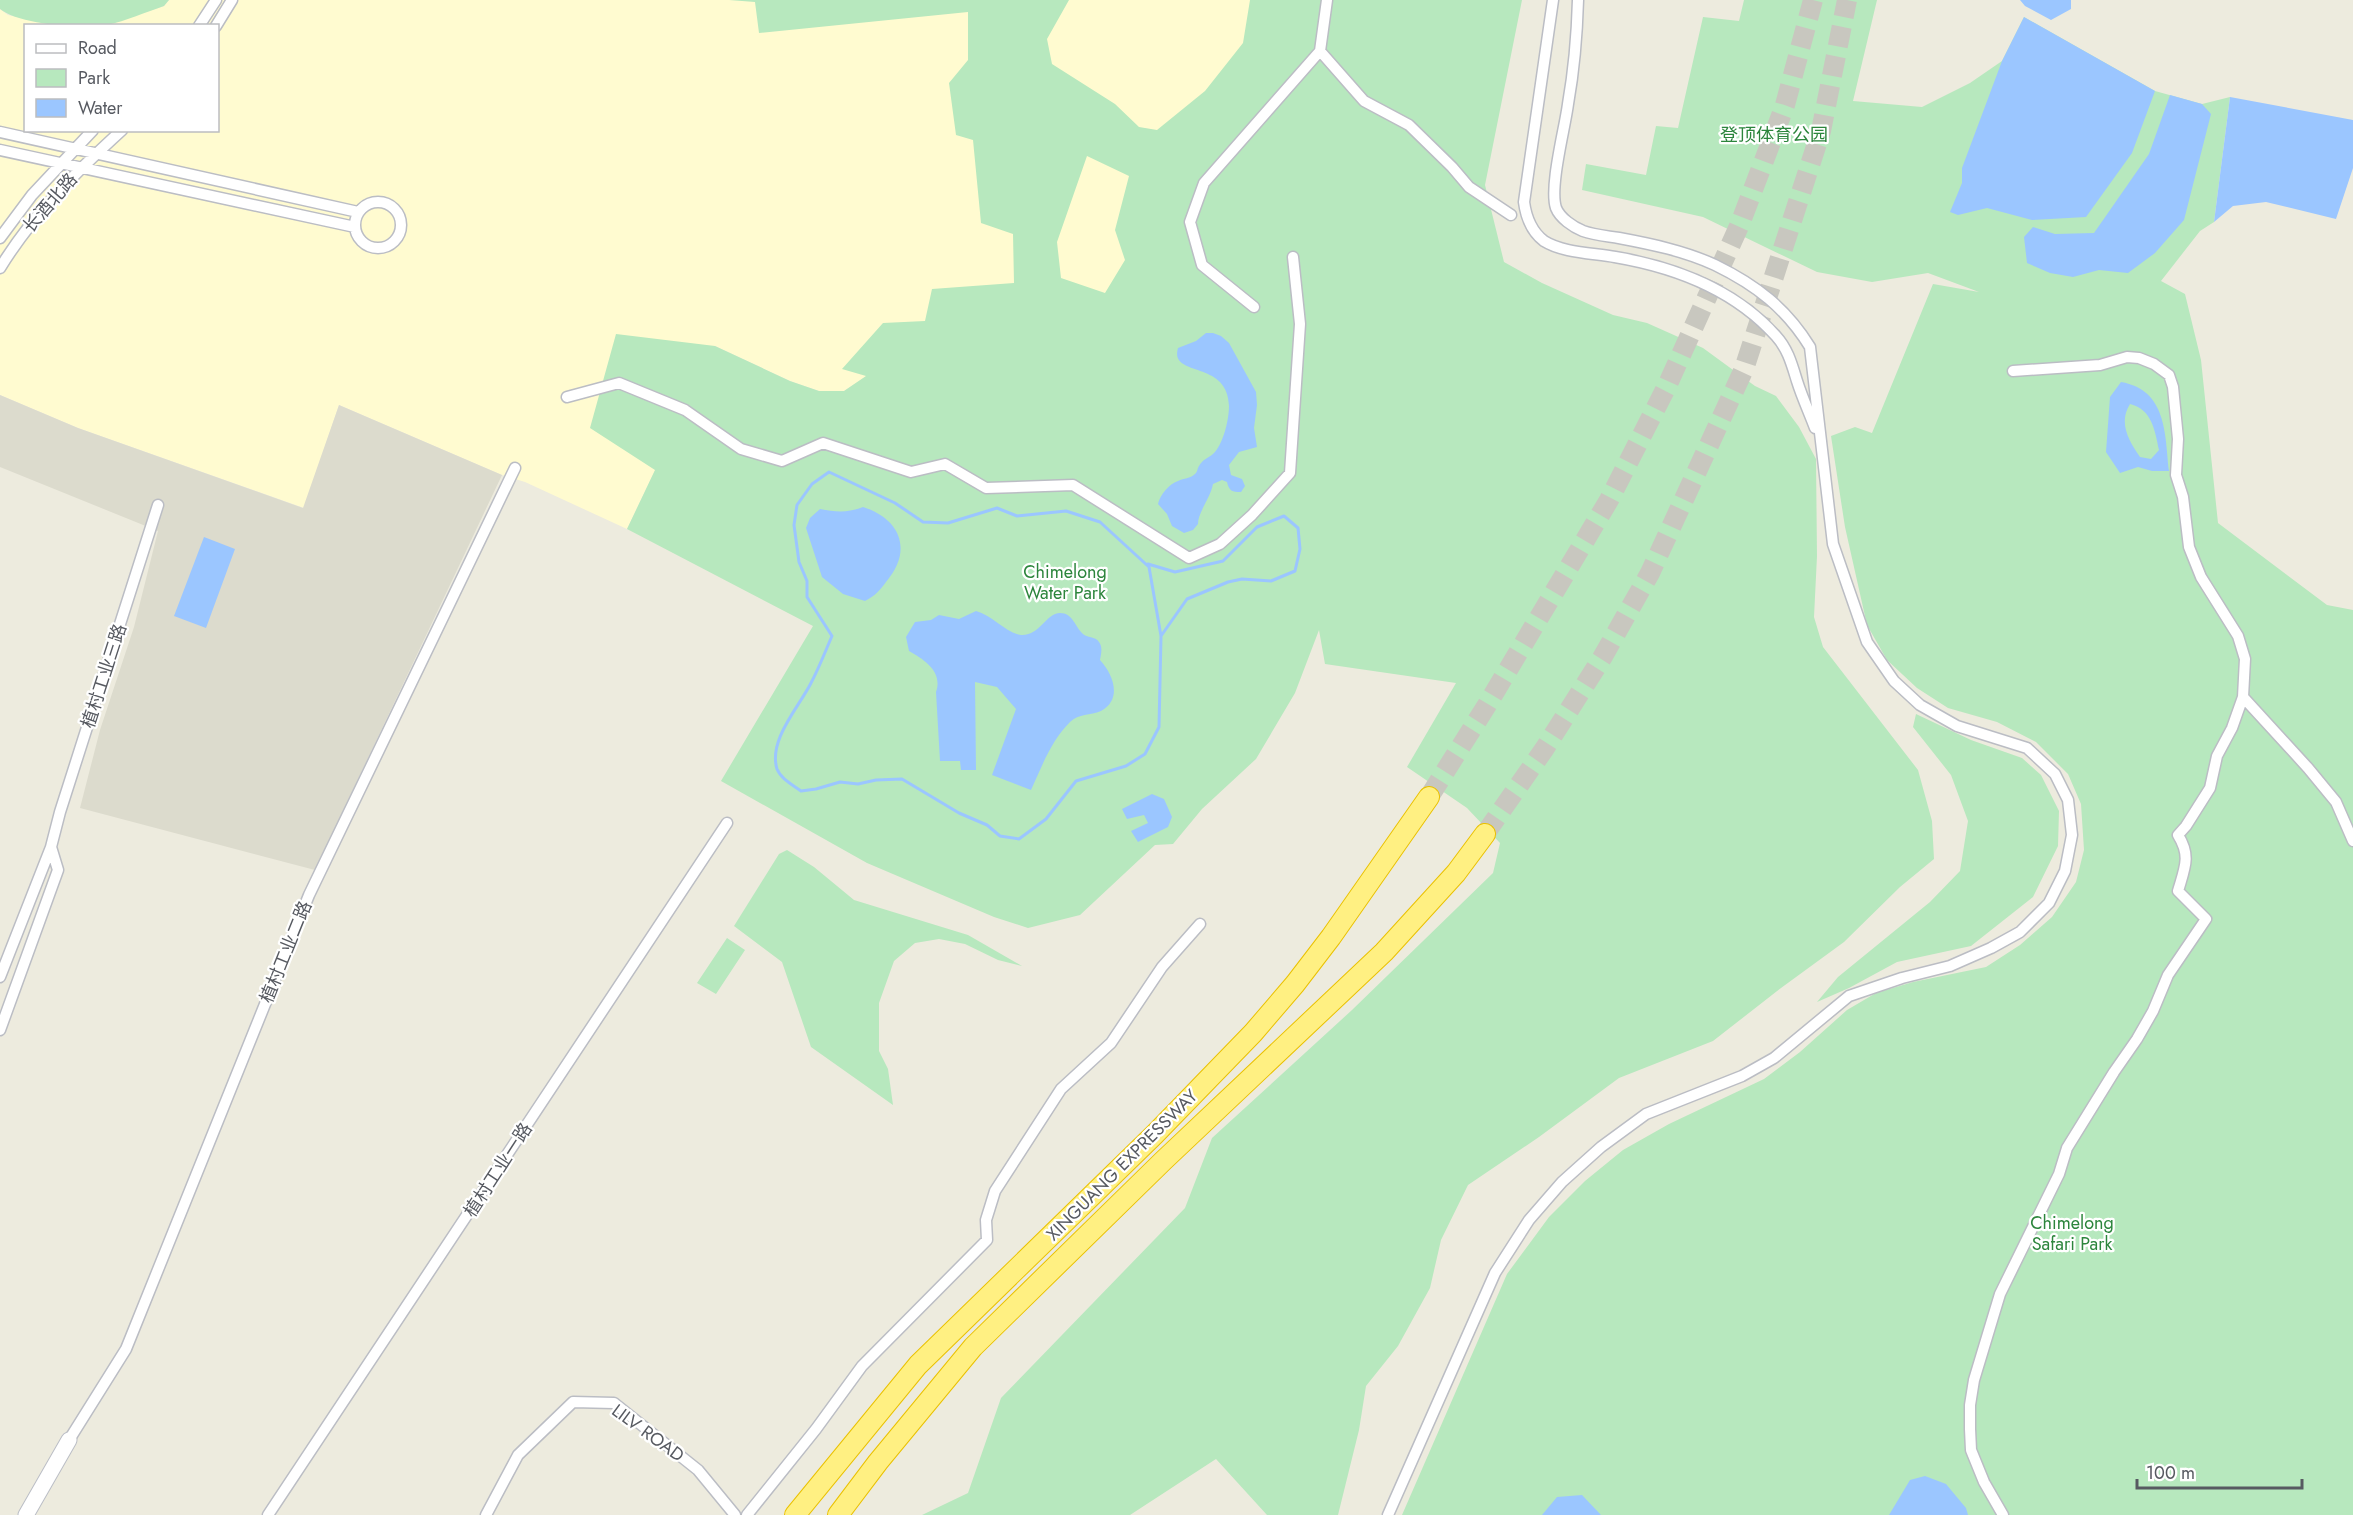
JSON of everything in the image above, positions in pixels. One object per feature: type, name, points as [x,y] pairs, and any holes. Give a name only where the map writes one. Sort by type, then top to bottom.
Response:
[{"type":"highway","name":"XINGUANG EXPRESSWAY","points":[[795,1515],[918,1365],[1155,1134],[1253,1033],[1331,937],[1429,797]]},
{"type":"highway","name":"XINGUANG EXPRESSWAY","points":[[838,1515],[973,1347],[1163,1161],[1391,944],[1449,881],[1485,834]]},
{"type":"highway","points":[[850,1515],[920,1411]]},
{"type":"street","points":[[200,24],[216,0]]},
{"type":"street","points":[[217,24],[232,0]]},
{"type":"street","points":[[1254,307],[1202,265],[1190,222],[1204,183],[1320,51],[1327,0]]},
{"type":"street","points":[[1553,0],[1524,202],[1526,217],[1534,231],[1545,241],[1559,247],[1634,260],[1677,273],[1733,299],[1755,315],[1778,337],[1791,359],[1820,441]]},
{"type":"street","points":[[1388,1515],[1496,1273],[1529,1220],[1562,1182],[1601,1147],[1646,1113],[1753,1070],[1783,1051],[1849,996],[1902,978],[1950,966],[2020,932],[2049,903],[2065,871],[2072,835],[2068,800],[2055,774],[2027,748],[1957,726],[1920,705],[1893,681],[1867,642],[1833,544],[1810,347],[1796,325],[1775,303],[1747,283],[1713,264],[1647,243],[1582,231],[1567,222],[1556,208],[1554,185],[1570,92],[1578,0]]},
{"type":"street","points":[[1320,51],[1364,101],[1409,125],[1469,187],[1511,215]]},
{"type":"street","points":[[0,132],[358,212]]},
{"type":"street","name":"长酒北路","points":[[0,238],[14,217],[91,132]]},
{"type":"street","name":"长酒北路","points":[[0,268],[32,220],[81,168],[120,132]]},
{"type":"street","points":[[0,150],[355,227]]},
{"type":"street","points":[[386,202],[398,212],[402,227],[395,241],[382,248],[367,245],[361,241],[355,227],[358,212],[370,203],[386,202]]},
{"type":"street","points":[[567,397],[619,383],[685,410],[741,449],[782,461],[823,443],[911,472],[945,464],[986,488],[1074,485],[1189,558],[1220,544],[1252,515],[1290,473],[1300,324],[1293,257]]},
{"type":"street","points":[[2003,1515],[1984,1482],[1971,1450],[1970,1405],[1982,1353],[2000,1294],[2060,1174],[2067,1148],[2137,1039],[2156,1006],[2168,975],[2206,919],[2178,891],[2185,867],[2186,848],[2178,835],[2210,788],[2217,756],[2232,728],[2243,697],[2245,659],[2238,636],[2201,577],[2189,547],[2183,497],[2176,475],[2178,438],[2173,387],[2169,375],[2154,364],[2139,358],[2127,357],[2100,365],[2013,371]]},
{"type":"street","name":"植村工业二路","points":[[69,1440],[126,1349],[309,895],[515,468]]},
{"type":"street","name":"植村工业三路","points":[[0,977],[51,847],[60,812],[158,505]]},
{"type":"street","points":[[2243,697],[2336,802],[2353,840]]},
{"type":"street","name":"植村工业一路","points":[[268,1515],[727,823]]},
{"type":"street","name":"植村工业三路","points":[[0,1030],[58,870],[51,847]]},
{"type":"street","points":[[747,1515],[816,1429],[862,1366],[987,1240],[986,1220],[994,1191],[1061,1089],[1111,1043],[1162,967],[1200,924]]},
{"type":"street","name":"LILV ROAD","points":[[486,1515],[518,1455],[573,1402],[614,1403],[698,1470],[735,1515]]},
{"type":"street","points":[[26,1515],[69,1440]]},
{"type":"shaded area","points":[[169,0],[1305,0],[1145,285],[870,374],[844,391],[819,391],[790,381],[715,346],[627,529],[525,482],[502,475],[339,405],[304,508],[78,428],[0,395],[0,9],[8,15],[49,24],[24,24],[24,132],[219,132],[219,24],[109,24],[164,6]]},
{"type":"shaded area","points":[[0,395],[78,428],[303,508],[339,405],[502,475],[315,870],[80,808],[100,730],[134,627],[158,531],[0,467]]},
{"type":"green space","points":[[0,0],[169,0],[164,6],[110,24],[47,24],[21,19],[0,9]]},
{"type":"green space","name":"Chimelong Water Park","points":[[729,0],[1069,0],[1047,39],[1052,64],[1115,104],[1139,127],[1157,130],[1205,91],[1243,43],[1250,0],[1522,0],[1485,185],[1504,262],[1542,283],[1613,315],[1647,323],[1703,348],[1755,386],[1776,396],[1799,427],[1816,459],[1817,556],[1814,617],[1823,647],[1918,770],[1932,821],[1934,859],[1900,887],[1844,942],[1713,1041],[1619,1078],[1539,1137],[1468,1185],[1441,1240],[1430,1288],[1398,1346],[1366,1386],[1359,1430],[1338,1515],[1267,1515],[1216,1459],[1130,1515],[922,1515],[968,1493],[1001,1398],[1185,1208],[1212,1138],[1352,1010],[1493,873],[1500,843],[1467,808],[1407,767],[1456,683],[1325,664],[1319,630],[1295,693],[1256,759],[1202,809],[1173,844],[1155,845],[1080,915],[1028,928],[994,917],[867,863],[721,781],[813,626],[627,529],[655,470],[590,428],[616,334],[715,346],[790,381],[819,391],[844,391],[866,376],[842,369],[883,323],[925,321],[932,289],[1014,283],[1013,234],[981,223],[973,140],[956,135],[949,83],[968,60],[968,12],[759,33],[755,2]],"holes":[[[1087,156],[1129,176],[1115,230],[1125,260],[1105,293],[1061,278],[1057,242]]]},
{"type":"green space","name":"Chimelong Safari Park","points":[[1744,0],[1877,0],[1853,101],[1922,107],[1970,83],[2002,61],[2024,17],[2155,91],[2202,104],[2230,97],[2214,222],[2200,231],[2161,281],[2185,294],[2201,360],[2218,523],[2327,605],[2353,610],[2353,1515],[1402,1515],[1507,1274],[1549,1217],[1585,1181],[1623,1150],[1669,1124],[1764,1079],[1800,1052],[1847,1010],[1876,993],[1913,982],[1986,967],[2020,945],[2052,917],[2076,882],[2084,850],[2081,804],[2068,774],[2036,742],[1997,722],[1948,708],[1917,688],[1887,660],[1867,625],[1845,527],[1831,436],[1855,427],[1872,433],[1933,284],[1979,292],[1928,273],[1872,282],[1817,272],[1703,217],[1582,190],[1586,164],[1646,175],[1656,126],[1678,128],[1703,17],[1739,21]]},
{"type":"green space","points":[[1916,714],[1971,740],[2022,758],[2041,775],[2059,811],[2058,846],[2033,897],[1971,946],[1897,962],[1817,1002],[1838,977],[1930,902],[1960,871],[1968,821],[1951,775],[1913,727]]},
{"type":"green space","points":[[787,850],[814,867],[854,900],[968,935],[1022,966],[998,960],[965,944],[939,939],[915,943],[894,961],[879,1003],[879,1051],[888,1069],[893,1105],[811,1047],[782,962],[734,926],[779,854]]},
{"type":"green space","points":[[727,938],[745,950],[716,994],[697,983]]},
{"type":"water","points":[[2020,0],[2071,0],[2071,9],[2051,20],[2025,6]]},
{"type":"water","points":[[2024,17],[2155,91],[2132,153],[2086,217],[2032,220],[1987,208],[1958,215],[1950,212],[1962,183],[1962,168],[2002,61]]},
{"type":"water","points":[[2170,95],[2202,104],[2211,114],[2184,220],[2155,253],[2128,273],[2099,270],[2073,277],[2050,273],[2027,263],[2024,237],[2033,227],[2055,234],[2094,233],[2149,154]]},
{"type":"water","points":[[2230,97],[2353,120],[2353,168],[2336,219],[2266,202],[2233,206],[2214,222]]},
{"type":"water","points":[[1206,333],[1221,336],[1229,343],[1256,392],[1254,428],[1257,447],[1239,452],[1229,465],[1231,475],[1242,479],[1245,486],[1241,492],[1231,490],[1227,482],[1222,480],[1213,484],[1198,524],[1193,530],[1184,533],[1172,526],[1167,514],[1158,504],[1159,501],[1168,487],[1193,476],[1202,462],[1217,450],[1225,432],[1229,412],[1226,391],[1219,381],[1182,363],[1178,357],[1178,348],[1196,341]]},
{"type":"water","points":[[2121,382],[2147,394],[2155,404],[2164,429],[2169,471],[2152,471],[2138,467],[2120,473],[2106,452],[2110,397]],"holes":[[[2130,404],[2148,416],[2156,436],[2159,450],[2151,459],[2140,457],[2126,432],[2125,418]]]},
{"type":"water","points":[[863,507],[886,519],[899,537],[901,548],[894,570],[879,590],[865,601],[843,594],[822,577],[806,528],[810,518],[820,509],[842,511]]},
{"type":"water","points":[[204,537],[235,549],[206,628],[174,616]]},
{"type":"water","points":[[976,611],[1015,634],[1021,635],[1033,632],[1055,614],[1068,615],[1083,634],[1099,642],[1100,660],[1112,679],[1114,693],[1108,706],[1097,713],[1077,717],[1063,729],[1043,763],[1031,790],[992,775],[1016,709],[997,687],[975,682],[976,770],[961,770],[960,761],[940,761],[937,678],[931,667],[909,651],[906,637],[915,622],[931,620],[939,615],[959,619]]},
{"type":"water","points":[[1152,794],[1164,799],[1172,817],[1168,827],[1138,842],[1131,831],[1148,823],[1144,815],[1127,819],[1122,809]]},
{"type":"water","points":[[1925,1476],[1946,1484],[1966,1508],[1968,1515],[1889,1515],[1910,1480]]},
{"type":"water","points":[[1582,1495],[1601,1515],[1542,1515],[1557,1497]]},
{"type":"waterway","points":[[829,472],[895,503],[923,522],[948,523],[997,508],[1017,516],[1066,511],[1100,522],[1149,567],[1161,636],[1159,727],[1145,754],[1126,766],[1076,781],[1046,819],[1019,839],[1000,836],[987,825],[959,813],[902,779],[876,780],[858,784],[840,782],[801,791],[784,779],[777,769],[775,758],[781,735],[814,677],[832,636],[807,597],[807,581],[799,562],[794,525],[797,505],[812,484],[829,472]]},
{"type":"waterway","points":[[1148,564],[1175,572],[1223,561],[1257,527],[1284,516],[1298,528],[1300,549],[1295,571],[1271,581],[1242,579],[1228,582],[1187,599],[1161,636]]},
{"type":"tunnel","points":[[1429,797],[1487,705],[1609,500],[1667,386],[1740,224],[1785,105],[1813,0]]},
{"type":"tunnel","points":[[1485,834],[1545,748],[1602,658],[1650,573],[1744,369],[1821,131],[1847,0]]},
{"type":"park label","name":"登顶体育公园","points":[[1774,135]]}]
